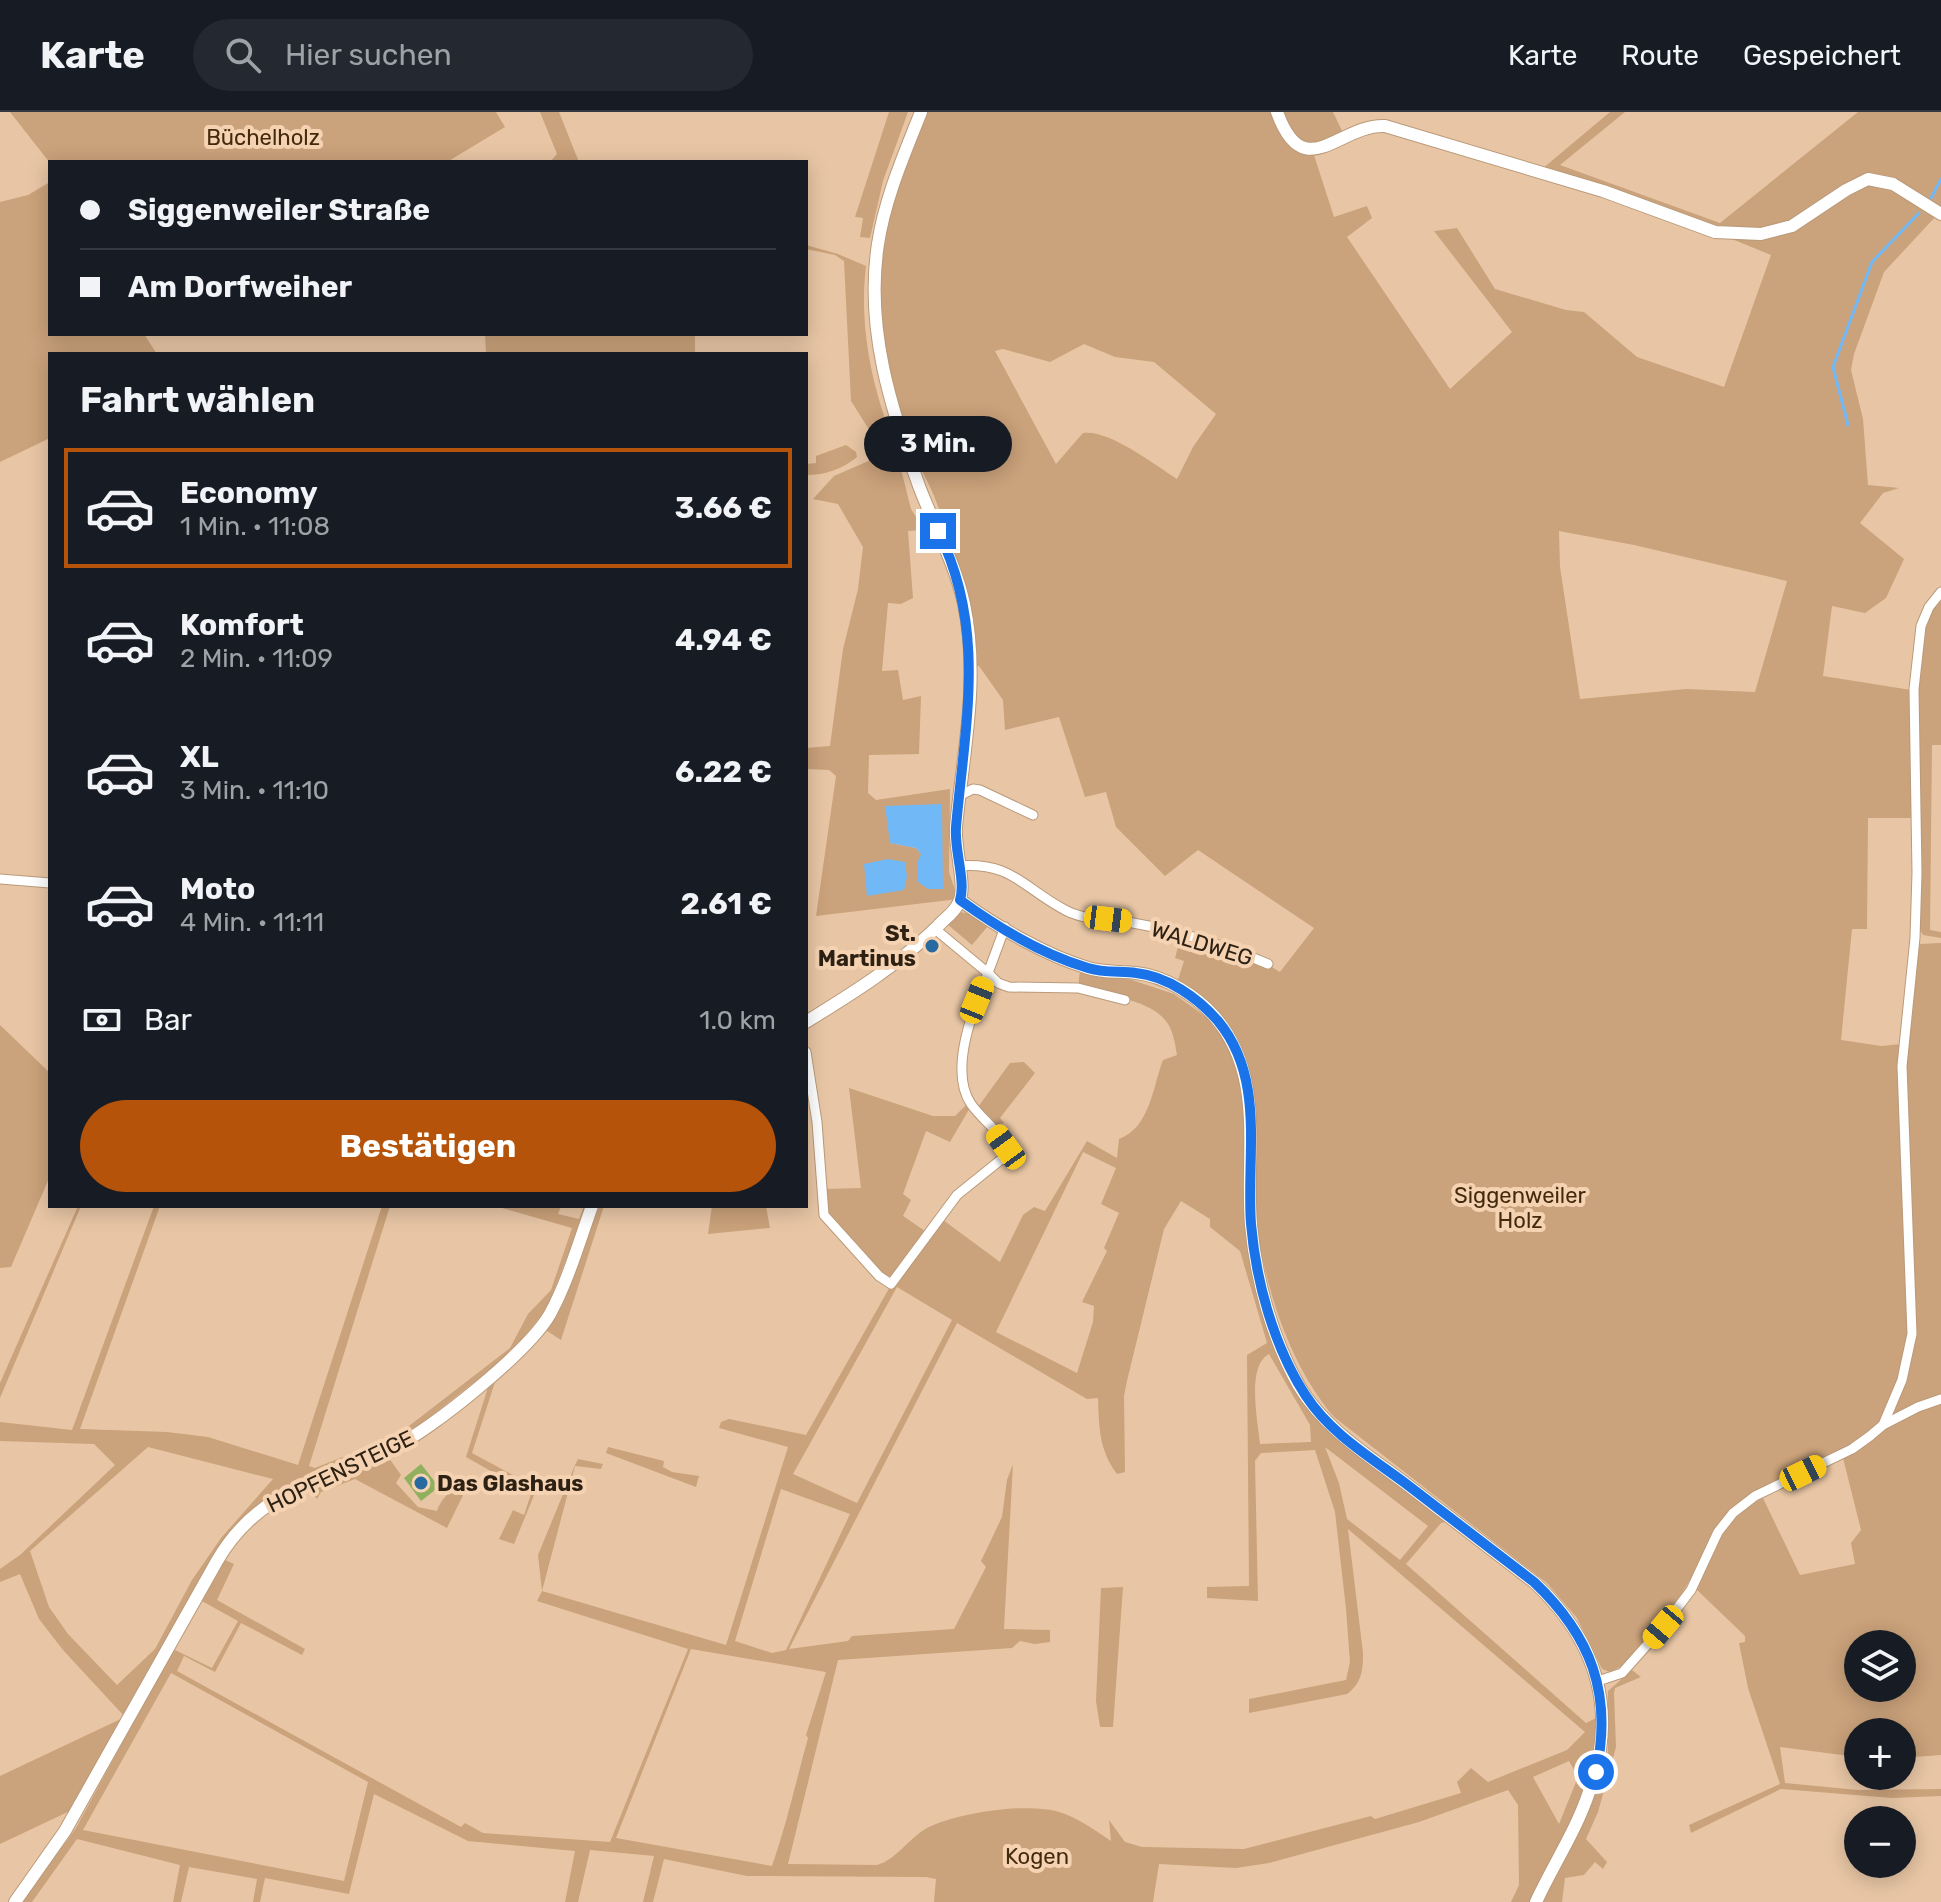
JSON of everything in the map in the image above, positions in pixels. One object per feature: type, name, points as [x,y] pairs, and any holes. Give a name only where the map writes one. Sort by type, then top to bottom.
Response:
[{"type":"street","points":[[808,1021],[886,971],[935,929],[960,900],[962,890],[956,828],[970,694],[965,608],[951,560],[899,430],[879,344],[876,260],[892,189],[921,112]]},
{"type":"street","points":[[1277,112],[1290,138],[1311,150],[1329,146],[1366,127],[1385,126],[1603,191],[1715,232],[1761,234],[1792,226],[1868,179],[1893,184],[1941,214]]},
{"type":"street","points":[[1883,1425],[1902,1380],[1912,1334],[1902,1066],[1915,938],[1914,689],[1921,626],[1929,607],[1941,592]]},
{"type":"street","points":[[961,795],[973,789],[980,790],[1033,815]]},
{"type":"street","name":"WALDWEG","points":[[958,866],[991,865],[1017,877],[1076,914],[1135,923],[1221,946],[1268,964]]},
{"type":"street","points":[[0,879],[48,883]]},
{"type":"street","points":[[960,900],[1005,927],[1088,968],[1139,973],[1173,985],[1197,1001],[1217,1020],[1240,1056],[1247,1081],[1251,1119],[1251,1215],[1257,1265],[1272,1321],[1298,1383],[1318,1412],[1349,1442],[1549,1596],[1577,1632],[1598,1681],[1602,1731],[1596,1772],[1581,1814],[1536,1902]]},
{"type":"street","points":[[808,1065],[817,1122],[824,1215],[879,1276],[891,1284],[951,1201],[1008,1154],[995,1130],[973,1106],[965,1087],[966,1031],[1005,927]]},
{"type":"street","points":[[935,929],[998,983],[1009,987],[1078,988],[1125,1000]]},
{"type":"street","name":"HOPFENSTEIGE","points":[[15,1902],[65,1831],[222,1552],[239,1529],[264,1506],[296,1487],[374,1457],[412,1438],[515,1355],[549,1315],[591,1208]]},
{"type":"street","points":[[1598,1681],[1622,1673],[1663,1627],[1691,1590],[1718,1532],[1742,1505],[1852,1449],[1883,1425],[1941,1399]]},
{"type":"green space","name":"Büchelholz","points":[[10,112],[496,112],[505,127],[450,160],[48,160]]},
{"type":"green space","points":[[540,112],[559,112],[578,160],[552,160],[557,154]]},
{"type":"green space","points":[[889,112],[908,112],[883,181],[870,238],[860,237],[863,218],[855,217]]},
{"type":"green space","name":"Siggenweiler Holz","points":[[925,112],[1333,112],[1344,135],[1335,140],[1312,146],[1299,140],[1286,126],[1284,135],[1297,149],[1314,155],[1334,217],[1367,206],[1372,218],[1347,237],[1450,389],[1512,332],[1434,231],[1457,228],[1495,289],[1566,310],[1584,312],[1637,357],[1724,387],[1771,255],[1727,237],[1765,236],[1792,230],[1810,221],[1855,187],[1865,184],[1892,187],[1937,215],[1884,272],[1851,370],[1863,419],[1868,485],[1899,488],[1883,493],[1860,523],[1904,559],[1886,598],[1865,613],[1832,606],[1823,676],[1911,690],[1913,818],[1868,818],[1867,929],[1852,929],[1841,1040],[1881,1046],[1901,1044],[1904,1224],[1909,1223],[1905,1066],[1917,948],[1919,944],[1941,943],[1941,1755],[1916,1757],[1916,1718],[1844,1718],[1844,1755],[1780,1747],[1785,1783],[1844,1790],[1941,1789],[1941,1796],[1892,1798],[1781,1789],[1691,1833],[1689,1825],[1780,1784],[1748,1688],[1739,1643],[1745,1642],[1745,1636],[1695,1588],[1730,1525],[1762,1496],[1800,1575],[1855,1564],[1851,1543],[1861,1530],[1841,1450],[1764,1487],[1726,1516],[1680,1597],[1627,1663],[1610,1672],[1602,1669],[1577,1618],[1547,1583],[1334,1417],[1319,1397],[1284,1330],[1268,1282],[1257,1232],[1254,1097],[1250,1071],[1241,1046],[1227,1022],[1207,1000],[1178,980],[1184,961],[1175,958],[1181,936],[1262,961],[1280,972],[1314,928],[1198,850],[1165,876],[1116,827],[1106,792],[1085,797],[1059,717],[1005,730],[1003,700],[979,666],[974,666],[965,601],[949,538],[905,433],[889,372],[881,320],[880,267],[894,188]],"holes":[[[1084,344],[1115,357],[1154,362],[1216,414],[1193,447],[1177,479],[1132,449],[1094,433],[1083,433],[1056,464],[995,351],[1003,349],[1050,362]],[[1559,531],[1787,581],[1755,692],[1686,689],[1580,699],[1560,567]]]},
{"type":"green space","points":[[1610,112],[1625,112],[1560,165],[1720,223],[1858,112],[1941,112],[1941,210],[1867,175],[1856,178],[1813,210],[1773,229],[1714,228],[1542,169]]},
{"type":"green space","points":[[48,183],[48,336],[145,336],[156,352],[48,352],[48,439],[0,462],[0,202],[28,195]]},
{"type":"green space","points":[[808,246],[838,254],[866,266],[864,310],[868,353],[892,437],[879,445],[851,401],[844,261],[835,255],[808,249]]},
{"type":"green space","points":[[485,336],[695,336],[695,352],[486,352]]},
{"type":"green space","points":[[846,445],[856,452],[857,457],[833,470],[808,475],[808,464],[816,463],[816,456]]},
{"type":"green space","points":[[896,449],[911,509],[924,530],[908,531],[913,598],[901,604],[888,603],[882,671],[898,670],[903,700],[921,696],[919,754],[869,755],[868,793],[876,800],[950,789],[949,872],[958,899],[816,916],[836,776],[829,770],[808,769],[808,748],[830,746],[843,649],[858,589],[863,547],[838,504],[813,499],[834,476]],"holes":[[[942,804],[918,882],[921,854],[916,848],[890,843]]]},
{"type":"green space","points":[[1941,595],[1941,745],[1932,745],[1930,930],[1941,932],[1941,938],[1923,935],[1918,927],[1916,690],[1919,646],[1928,614]]},
{"type":"green space","points":[[959,912],[972,914],[988,926],[972,945],[947,924]]},
{"type":"green space","name":"Kogen","points":[[1080,970],[1132,980],[1174,994],[1206,1017],[1225,1041],[1237,1065],[1245,1103],[1245,1226],[1300,1398],[1322,1425],[1446,1522],[1441,1523],[1406,1564],[1586,1723],[1596,1718],[1595,1743],[1583,1791],[1530,1902],[1511,1902],[1519,1885],[1518,1805],[1508,1790],[1419,1822],[1269,1863],[1236,1868],[1159,1864],[1153,1902],[934,1902],[936,1879],[926,1877],[747,1876],[664,1859],[653,1902],[643,1902],[654,1856],[590,1850],[578,1902],[565,1902],[575,1851],[468,1841],[374,1794],[349,1894],[265,1878],[260,1902],[253,1902],[257,1879],[189,1867],[181,1902],[173,1902],[180,1865],[77,1839],[32,1902],[22,1902],[76,1828],[173,1649],[212,1668],[238,1621],[200,1600],[223,1559],[234,1564],[217,1600],[305,1649],[302,1655],[241,1623],[215,1672],[184,1656],[177,1671],[461,1827],[465,1823],[483,1833],[610,1842],[688,1649],[537,1601],[542,1591],[726,1645],[788,1447],[719,1428],[721,1422],[729,1419],[806,1435],[891,1285],[826,1219],[822,1189],[861,1188],[849,1088],[933,1116],[955,1116],[967,1104],[971,1106],[950,1142],[926,1131],[903,1194],[911,1200],[903,1216],[928,1233],[939,1217],[1000,1262],[1023,1215],[1034,1207],[1045,1211],[1087,1141],[1117,1158],[1119,1139],[1138,1126],[1144,1116],[1163,1060],[1177,1055],[1170,1028],[1158,1013],[1124,998],[1078,988]],"holes":[[[1083,1152],[1116,1168],[1101,1204],[1119,1213],[1104,1248],[1107,1251],[1082,1302],[1094,1306],[1093,1322],[1077,1373],[996,1332]],[[1181,1201],[1210,1219],[1210,1227],[1240,1251],[1267,1343],[1247,1355],[1249,1586],[1207,1587],[1207,1598],[1258,1601],[1255,1461],[1261,1453],[1315,1450],[1335,1512],[1350,1662],[1346,1680],[1249,1699],[1249,1713],[1347,1694],[1359,1681],[1363,1653],[1348,1529],[1585,1732],[1567,1750],[1488,1782],[1471,1768],[1457,1782],[1461,1793],[1375,1819],[1371,1816],[1244,1849],[1142,1847],[1125,1842],[1109,1820],[1111,1841],[1064,1814],[1027,1808],[991,1811],[940,1823],[920,1832],[890,1859],[877,1865],[788,1864],[838,1660],[1012,1648],[1020,1641],[1035,1644],[1050,1642],[1050,1630],[1004,1629],[1013,1464],[1007,1480],[1002,1517],[981,1561],[986,1567],[954,1629],[852,1636],[848,1641],[789,1649],[957,1323],[1087,1399],[1098,1398],[1103,1447],[1117,1474],[1125,1472],[1124,1396],[1164,1229]],[[897,1287],[952,1320],[857,1503],[793,1474]],[[1269,1354],[1310,1425],[1311,1442],[1260,1444],[1255,1395],[1258,1370]],[[1325,1447],[1428,1526],[1400,1560],[1347,1519],[1339,1483]],[[781,1489],[850,1514],[786,1650],[772,1653],[735,1641]],[[691,1649],[826,1672],[772,1866],[616,1838]],[[171,1673],[368,1782],[344,1881],[83,1830]],[[1569,1761],[1578,1777],[1559,1824],[1533,1777]]]},
{"type":"green space","points":[[0,1025],[48,1071],[48,1181],[11,1267],[0,1268]]},
{"type":"green space","points":[[1024,1062],[1035,1073],[1000,1118],[1004,1123],[995,1125],[978,1107],[1010,1063]]},
{"type":"green space","points":[[77,1208],[80,1208],[0,1398],[0,1383]]},
{"type":"green space","points":[[153,1208],[159,1208],[80,1429],[167,1432],[208,1437],[298,1465],[381,1208],[389,1208],[309,1466],[315,1468],[396,1436],[510,1348],[528,1314],[551,1290],[572,1228],[502,1208],[560,1208],[558,1214],[579,1219],[583,1208],[586,1208],[547,1308],[511,1353],[416,1428],[376,1452],[293,1482],[261,1502],[235,1528],[72,1810],[0,1844],[0,1776],[125,1717],[63,1650],[39,1619],[20,1574],[0,1582],[0,1569],[20,1555],[115,1465],[94,1444],[0,1441],[0,1422],[72,1430]],"holes":[[[148,1447],[273,1479],[221,1538],[192,1580],[155,1649],[117,1685],[68,1634],[49,1607],[30,1551]]]},
{"type":"green space","points":[[595,1208],[603,1208],[561,1340],[544,1329]]},
{"type":"green space","points":[[712,1208],[766,1208],[770,1228],[708,1234]]},
{"type":"green space","points":[[497,1376],[472,1453],[537,1488],[514,1544],[499,1539],[513,1510],[524,1515],[531,1494],[466,1457],[490,1381]]},
{"type":"green space","points":[[608,1447],[664,1461],[663,1467],[672,1472],[699,1476],[696,1487],[606,1453]]},
{"type":"green space","points":[[389,1458],[401,1475],[396,1483],[418,1507],[437,1511],[443,1499],[460,1484],[468,1485],[447,1528],[355,1479],[321,1492],[317,1499],[313,1494],[313,1489],[321,1483]]},
{"type":"green space","points":[[578,1459],[603,1464],[601,1469],[575,1466],[542,1591],[538,1555],[575,1465]]},
{"type":"green space","points":[[1123,1587],[1113,1727],[1100,1727],[1096,1701],[1101,1588]]},
{"type":"green space","points":[[1632,1670],[1641,1677],[1615,1688],[1616,1747],[1598,1812],[1586,1839],[1607,1862],[1603,1869],[1595,1862],[1584,1875],[1565,1878],[1562,1902],[1541,1902],[1599,1787],[1608,1751],[1608,1691]]},
{"type":"water","points":[[942,804],[943,889],[928,889],[918,882],[917,863],[921,854],[916,848],[890,843],[885,806]]},
{"type":"water","points":[[888,859],[905,862],[907,877],[904,890],[867,896],[864,864]]},
{"type":"building","name":"Das Glashaus","points":[[421,1464],[439,1487],[421,1501],[404,1478]]},
{"type":"waterway","points":[[1931,198],[1941,179]]},
{"type":"waterway","points":[[1848,425],[1833,367],[1872,262],[1919,213]]},
{"type":"place","name":"St. Martinus","points":[[932,946]]},
{"type":"place","name":"Das Glashaus","points":[[421,1483]]},
{"type":"route","points":[[938,531],[951,560],[965,608],[971,675],[969,727],[956,828],[956,855],[962,890],[960,900],[1031,942],[1079,965],[1093,970],[1149,975],[1173,985],[1206,1008],[1226,1032],[1240,1056],[1249,1095],[1250,1191],[1259,1273],[1272,1321],[1298,1383],[1318,1412],[1349,1442],[1534,1582],[1559,1607],[1586,1648],[1598,1681],[1602,1731],[1596,1772]]}]
